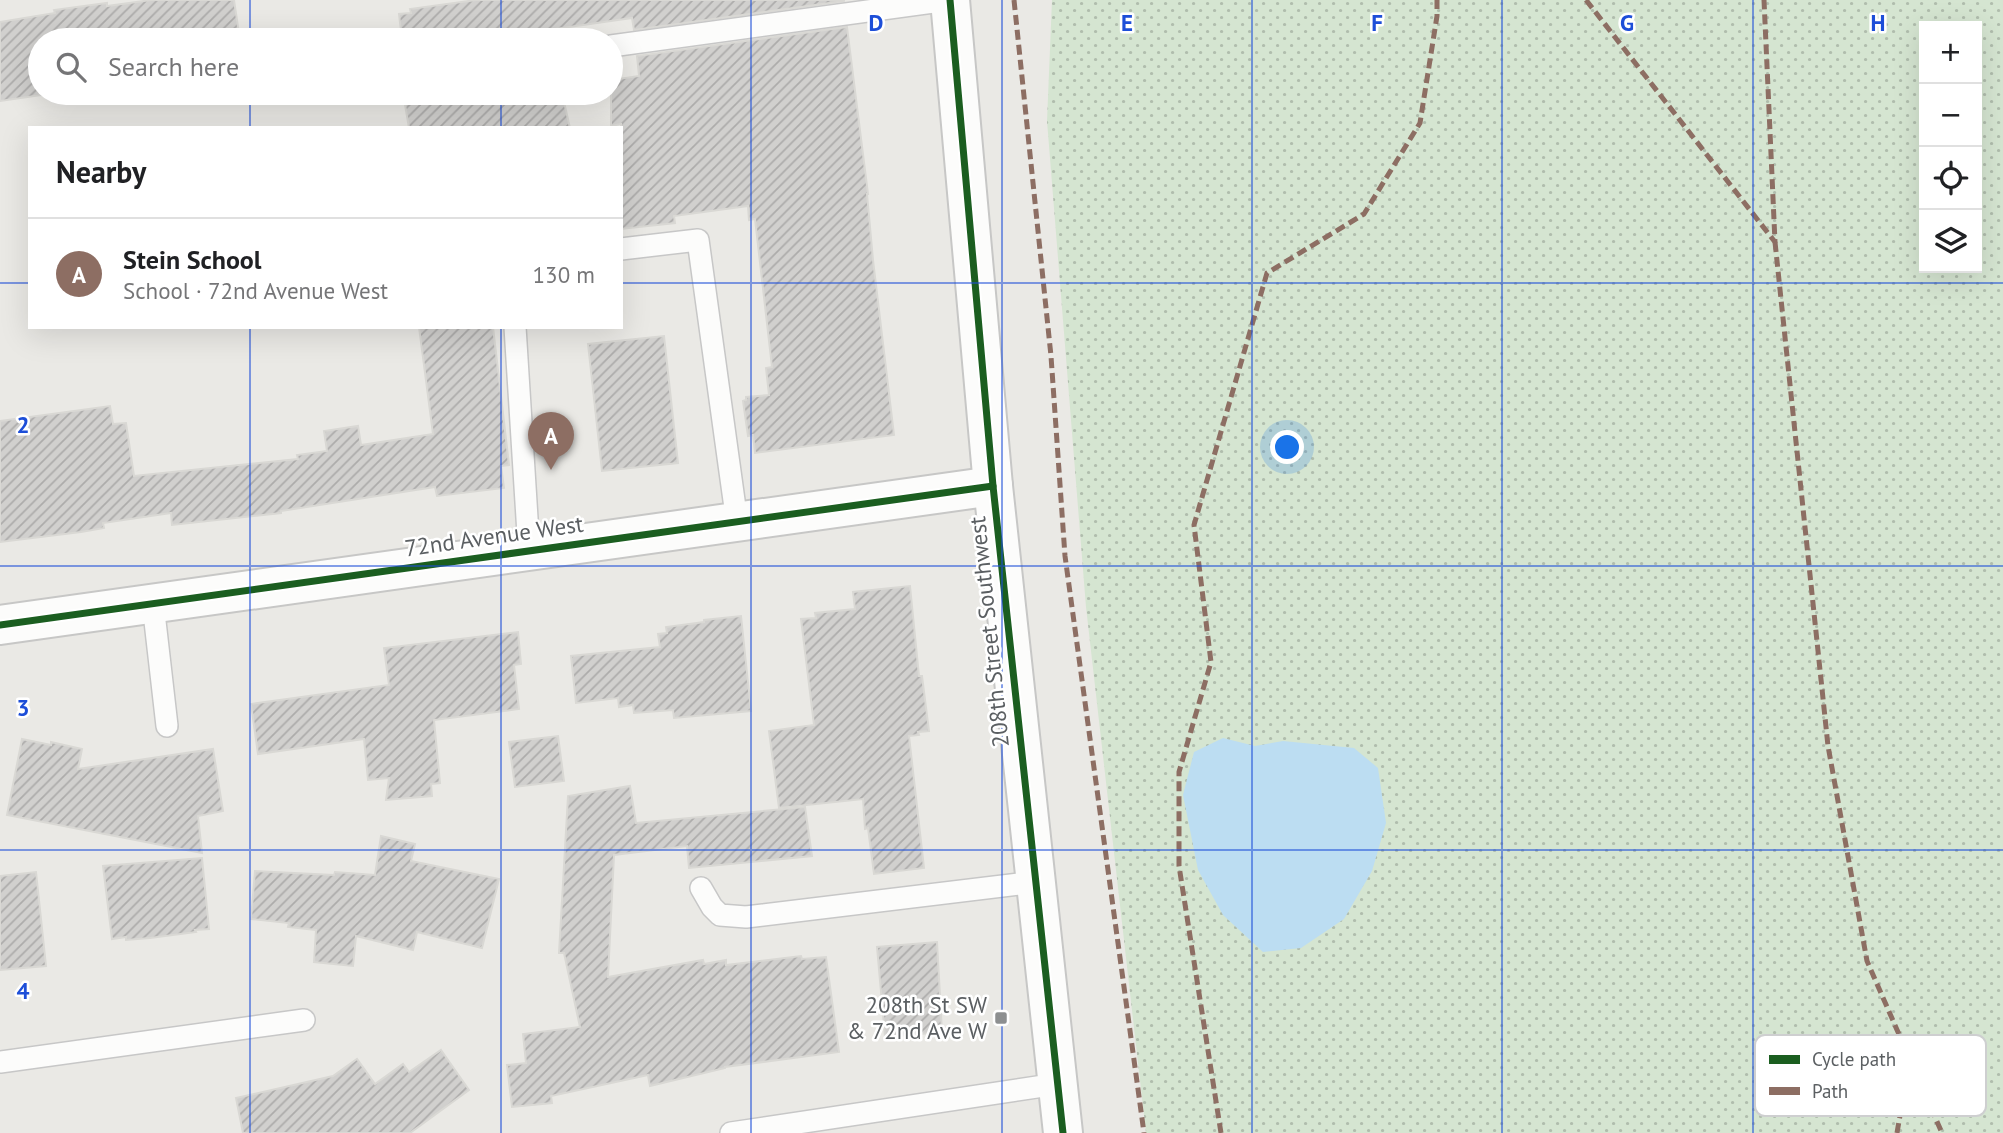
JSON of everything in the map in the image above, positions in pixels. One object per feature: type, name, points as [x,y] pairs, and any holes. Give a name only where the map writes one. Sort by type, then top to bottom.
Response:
[{"type":"street","name":"208th Street Southwest","points":[[949,0],[993,486],[1063,1133]]},
{"type":"street","name":"72nd Avenue West","points":[[0,625],[993,486]]},
{"type":"lane","points":[[623,44],[949,0]]},
{"type":"lane","points":[[623,249],[698,240],[737,522]]},
{"type":"lane","points":[[515,329],[529,550]]},
{"type":"lane","points":[[153,604],[167,726]]},
{"type":"lane","points":[[701,888],[720,915],[746,917],[1036,882]]},
{"type":"lane","points":[[0,1062],[304,1020]]},
{"type":"lane","points":[[731,1133],[1058,1084]]},
{"type":"green space","points":[[1052,0],[2003,0],[2003,1133],[1146,1133],[1086,607],[1047,121]]},
{"type":"water","points":[[1223,738],[1255,746],[1283,741],[1354,748],[1378,768],[1386,823],[1372,871],[1344,919],[1301,948],[1263,952],[1223,915],[1198,870],[1183,795],[1194,752]]},
{"type":"building","points":[[151,0],[234,0],[238,28],[28,28],[28,97],[0,101],[0,22],[55,13],[54,10],[107,3],[107,6]]},
{"type":"building","points":[[476,0],[844,0],[634,30],[632,18],[562,28],[401,28],[399,14],[411,13],[410,9]]},
{"type":"building","points":[[847,27],[894,435],[755,453],[753,435],[748,436],[743,401],[746,397],[769,395],[766,368],[772,367],[755,219],[749,220],[748,206],[674,216],[675,223],[623,229],[623,126],[611,126],[611,105],[623,105],[623,78],[639,76],[637,56]]},
{"type":"building","points":[[405,105],[565,105],[570,126],[409,126]]},
{"type":"building","points":[[419,329],[493,329],[509,465],[501,466],[504,488],[437,496],[435,487],[281,513],[172,525],[171,513],[103,523],[104,528],[81,532],[0,542],[0,421],[110,406],[113,424],[126,423],[134,476],[298,459],[297,455],[327,451],[324,431],[358,426],[361,445],[433,434]]},
{"type":"building","points":[[664,336],[678,463],[602,471],[588,344]]},
{"type":"building","points":[[910,586],[919,676],[922,676],[929,731],[909,736],[924,868],[874,874],[868,828],[865,829],[863,799],[779,808],[769,731],[814,725],[801,619],[816,618],[815,613],[855,609],[853,592]]},
{"type":"building","points":[[741,616],[751,711],[674,718],[673,710],[634,713],[633,705],[619,707],[618,698],[576,703],[571,656],[660,647],[658,634],[667,633],[666,627]]},
{"type":"building","points":[[518,632],[521,664],[514,665],[519,709],[434,720],[440,783],[431,784],[432,796],[386,800],[389,778],[368,780],[364,739],[258,754],[251,704],[389,685],[384,648]]},
{"type":"building","points":[[558,736],[564,781],[515,787],[509,742]]},
{"type":"building","points":[[22,739],[82,749],[78,769],[213,749],[223,811],[198,816],[202,853],[7,815]]},
{"type":"building","points":[[630,786],[636,823],[805,807],[812,856],[689,868],[687,846],[614,855],[608,977],[703,960],[704,964],[726,960],[726,965],[801,956],[802,959],[826,957],[839,1052],[725,1067],[650,1086],[648,1075],[551,1096],[552,1103],[512,1107],[507,1065],[526,1063],[523,1034],[580,1027],[564,953],[559,953],[568,796]]},
{"type":"building","points":[[381,836],[415,844],[411,861],[499,879],[482,948],[417,932],[413,950],[356,936],[353,966],[314,962],[316,930],[288,927],[289,923],[251,919],[255,871],[375,875]]},
{"type":"building","points":[[202,858],[209,929],[150,938],[112,939],[103,866]]},
{"type":"building","points":[[36,872],[46,966],[0,970],[0,876]]},
{"type":"building","points":[[937,942],[942,1032],[885,1037],[877,947]]},
{"type":"building","points":[[441,1050],[469,1090],[410,1133],[243,1133],[236,1098],[333,1076],[357,1059],[375,1084],[403,1064],[409,1072]]},
{"type":"marked path","points":[[1014,0],[1051,356],[1065,556],[1144,1133]]},
{"type":"marked path","points":[[1221,1133],[1179,866],[1179,772],[1211,662],[1194,525],[1267,273],[1364,214],[1420,123],[1437,16],[1437,0]]},
{"type":"marked path","points":[[1586,0],[1775,242],[1764,0]]},
{"type":"marked path","points":[[1775,242],[1828,746],[1867,961],[1899,1035]]},
{"type":"marked path","points":[[1897,1133],[1900,1116]]},
{"type":"marked path","points":[[1935,1116],[1942,1133]]},
{"type":"cycle path","points":[[950,0],[993,486],[1063,1133]]},
{"type":"cycle path","points":[[0,625],[993,486]]},
{"type":"place","name":"Stein School","points":[[551,470]]},
{"type":"place","name":"208th St SW & 72nd Ave W","points":[[1001,1018]]}]
